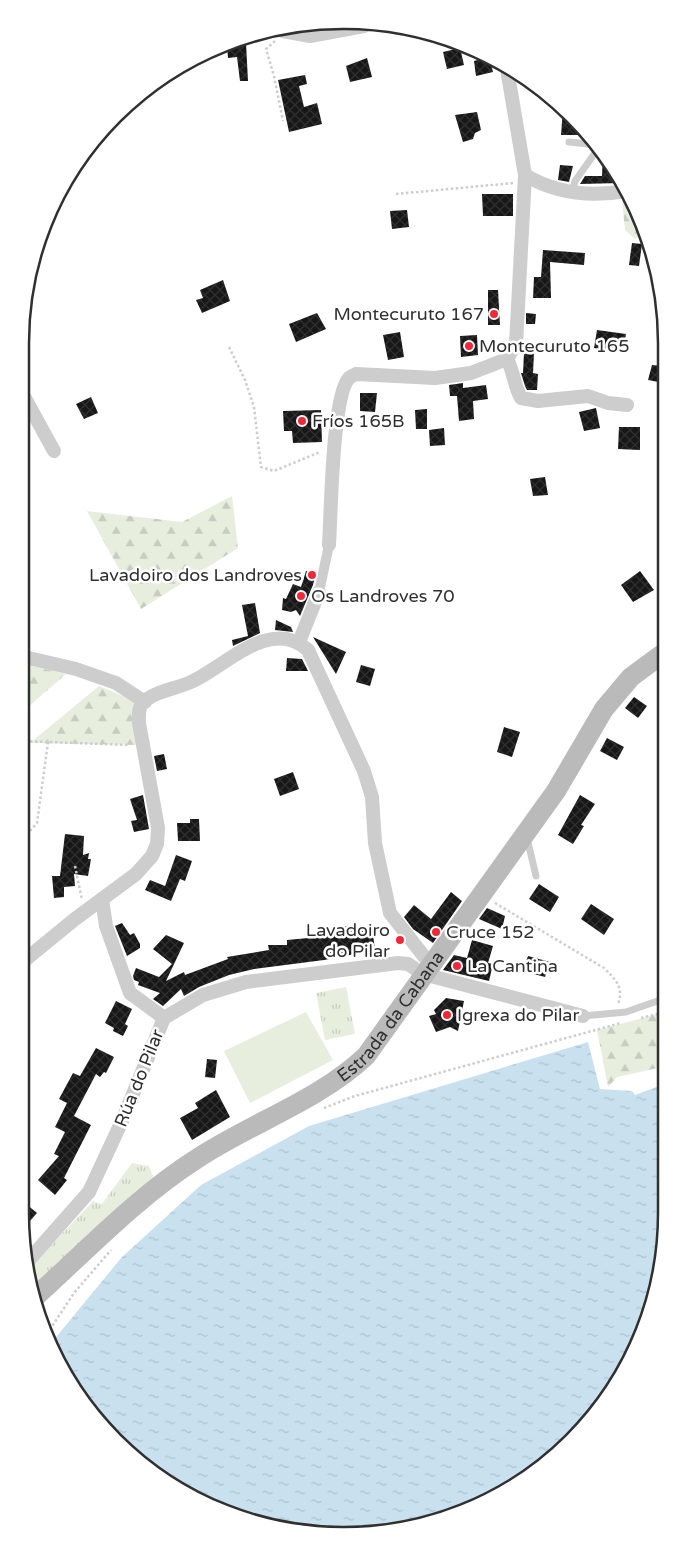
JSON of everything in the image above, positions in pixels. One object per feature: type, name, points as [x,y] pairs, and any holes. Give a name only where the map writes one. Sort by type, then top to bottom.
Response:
[{"type":"main road","name":"Estrada da Cabana","points":[[39,1294],[153,1191],[196,1158],[255,1124],[324,1090],[348,1073],[366,1056],[568,771],[604,709],[632,677],[658,657]]},
{"type":"street","points":[[292,33],[310,36],[348,29]]},
{"type":"street","points":[[299,642],[319,592],[330,545],[333,447],[344,388],[349,378],[356,374],[435,378],[471,373],[508,360],[516,344],[525,174],[508,76]]},
{"type":"street","points":[[525,174],[537,182],[572,192],[619,191]]},
{"type":"street","points":[[508,360],[513,371],[516,389],[521,398],[538,401],[588,396],[608,403],[627,405]]},
{"type":"street","points":[[29,405],[54,450]]},
{"type":"street","points":[[29,957],[86,910],[136,874],[152,856],[158,844],[158,828],[139,710],[145,702],[153,696],[192,681],[256,643],[289,639],[299,642],[308,650],[364,771],[372,797],[375,843],[390,913],[427,969]]},
{"type":"street","points":[[29,658],[76,669],[116,683],[145,702]]},
{"type":"street","points":[[102,899],[106,926],[130,993],[164,1018]]},
{"type":"street","name":"Rúa do Pilar","points":[[32,1257],[89,1192],[122,1121],[164,1018],[203,995],[246,982],[398,963],[427,969],[583,1016]]},
{"type":"lane","points":[[569,142],[586,144]]},
{"type":"lane","points":[[572,192],[575,181],[594,153]]},
{"type":"lane","points":[[525,833],[536,876]]},
{"type":"lane","points":[[583,1016],[614,1014],[658,1000]]},
{"type":"path","points":[[282,35],[266,49],[274,76],[283,121]]},
{"type":"path","points":[[396,194],[519,182],[525,174]]},
{"type":"path","points":[[229,348],[245,380],[254,408],[261,467],[274,471],[333,447]]},
{"type":"path","points":[[29,742],[144,746]]},
{"type":"path","points":[[30,831],[37,822],[48,742]]},
{"type":"path","points":[[75,866],[86,910]]},
{"type":"path","points":[[481,894],[604,968],[619,983],[621,996],[614,1014]]},
{"type":"path","points":[[632,1020],[658,1014]]},
{"type":"path","points":[[318,1110],[355,1096],[623,1023]]},
{"type":"path","points":[[51,1328],[74,1293],[117,1243]]},
{"type":"green space","points":[[622,200],[626,204],[639,236],[635,239],[625,230]]},
{"type":"green space","points":[[232,496],[238,548],[141,609],[87,511],[182,522]]},
{"type":"green space","points":[[29,665],[66,674],[29,706]]},
{"type":"green space","points":[[99,686],[135,701],[137,745],[30,743]]},
{"type":"green space","points":[[346,987],[355,1034],[325,1040],[316,993]]},
{"type":"green space","points":[[306,1012],[333,1060],[250,1103],[224,1051]]},
{"type":"green space","points":[[658,1014],[658,1068],[617,1077],[608,1087],[597,1030]]},
{"type":"green space","points":[[132,1163],[149,1166],[155,1181],[37,1286],[33,1265],[93,1201],[102,1204]]},
{"type":"water","points":[[588,1042],[600,1089],[632,1091],[635,1095],[658,1086],[658,1233],[656,1254],[642,1314],[626,1352],[593,1404],[551,1449],[501,1485],[445,1511],[385,1525],[323,1527],[262,1517],[204,1495],[152,1462],[121,1435],[82,1387],[61,1352],[55,1338],[122,1257],[201,1185],[309,1126]]},
{"type":"building","points":[[246,44],[248,81],[240,81],[237,57],[228,58],[227,51]]},
{"type":"building","points":[[455,49],[461,52],[464,65],[447,69],[443,52]]},
{"type":"building","points":[[367,58],[372,77],[350,82],[346,66]]},
{"type":"building","points":[[480,60],[491,66],[493,72],[476,76],[474,61]]},
{"type":"building","points":[[305,75],[307,84],[299,86],[304,107],[317,103],[322,124],[289,132],[278,80]]},
{"type":"building","points":[[477,112],[481,130],[475,133],[473,139],[463,142],[455,115]]},
{"type":"building","points":[[562,118],[579,135],[561,135]]},
{"type":"building","points":[[560,165],[573,166],[569,182],[558,180]]},
{"type":"building","points":[[602,165],[614,183],[580,184],[585,176],[602,176]]},
{"type":"building","points":[[482,194],[513,194],[513,216],[483,216]]},
{"type":"building","points":[[407,210],[409,227],[392,229],[390,211]]},
{"type":"building","points":[[632,243],[642,244],[639,266],[629,265]]},
{"type":"building","points":[[543,250],[585,253],[584,265],[550,262],[551,298],[533,298],[534,277],[541,277]]},
{"type":"building","points":[[223,280],[230,301],[202,313],[196,300],[203,298],[200,290]]},
{"type":"building","name":"Montecuruto 167","points":[[488,290],[498,290],[500,325],[488,325]]},
{"type":"building","points":[[317,313],[326,329],[296,342],[289,324]]},
{"type":"building","points":[[526,313],[536,314],[535,324],[526,324]]},
{"type":"building","points":[[597,330],[626,334],[623,352],[594,348]]},
{"type":"building","points":[[400,332],[404,357],[388,360],[383,335]]},
{"type":"building","name":"Montecuruto 165","points":[[477,335],[478,355],[461,357],[460,336]]},
{"type":"building","points":[[524,353],[534,353],[533,373],[538,374],[537,390],[527,390],[525,386],[521,373],[523,373]]},
{"type":"building","points":[[652,365],[658,366],[658,382],[648,380]]},
{"type":"building","points":[[463,383],[463,388],[486,385],[488,399],[473,401],[474,419],[459,421],[457,396],[450,396],[449,385]]},
{"type":"building","points":[[360,393],[377,393],[375,412],[360,411]]},
{"type":"building","points":[[91,397],[98,413],[84,419],[76,404]]},
{"type":"building","points":[[596,408],[600,428],[584,431],[579,412]]},
{"type":"building","points":[[427,409],[427,429],[416,429],[415,410]]},
{"type":"building","name":"Fríos 165B","points":[[321,410],[322,442],[293,443],[292,431],[284,431],[283,411]]},
{"type":"building","points":[[619,427],[640,427],[640,450],[618,449]]},
{"type":"building","points":[[444,428],[445,445],[430,446],[429,430]]},
{"type":"building","points":[[545,477],[548,495],[533,496],[530,479]]},
{"type":"building","points":[[306,571],[316,573],[300,616],[296,610],[291,612],[282,610],[283,598],[286,599],[293,584],[301,587]]},
{"type":"building","points":[[640,571],[654,590],[633,602],[621,585]]},
{"type":"building","points":[[255,603],[260,633],[233,646],[232,640],[248,636],[242,605]]},
{"type":"building","points":[[276,620],[291,627],[293,632],[275,630]]},
{"type":"building","points":[[313,637],[346,652],[336,674]]},
{"type":"building","points":[[287,658],[302,659],[308,671],[286,671]]},
{"type":"building","points":[[361,665],[375,669],[370,686],[356,682]]},
{"type":"building","points":[[634,697],[647,706],[638,718],[625,708]]},
{"type":"building","points":[[504,727],[520,732],[512,757],[497,752]]},
{"type":"building","points":[[607,738],[624,747],[617,760],[600,751]]},
{"type":"building","points":[[164,754],[167,769],[157,771],[154,756]]},
{"type":"building","points":[[293,772],[299,789],[280,796],[274,779]]},
{"type":"building","points":[[143,795],[149,829],[134,832],[131,821],[137,820],[130,799]]},
{"type":"building","points":[[580,795],[595,804],[581,825],[584,826],[573,844],[558,835]]},
{"type":"building","points":[[190,819],[199,819],[200,841],[178,841],[177,823],[190,823]]},
{"type":"building","points":[[65,834],[84,836],[83,855],[89,853],[88,859],[91,859],[88,876],[74,874],[75,886],[64,887],[64,897],[54,898],[52,876],[60,876]]},
{"type":"building","points":[[176,855],[192,861],[185,881],[180,879],[171,901],[145,890],[150,880],[165,886]]},
{"type":"building","points":[[539,884],[559,897],[550,912],[529,899]]},
{"type":"building","points":[[451,892],[462,901],[433,943],[413,929],[404,917],[414,905],[431,919]]},
{"type":"building","points":[[591,904],[614,919],[604,935],[581,919]]},
{"type":"building","points":[[487,908],[505,916],[502,929],[479,919]]},
{"type":"building","points":[[122,923],[130,935],[134,933],[140,944],[140,948],[127,956],[115,926]]},
{"type":"building","points":[[352,925],[353,930],[372,927],[375,950],[324,960],[254,969],[229,975],[199,987],[184,996],[181,989],[163,1006],[153,999],[160,993],[138,985],[139,982],[134,980],[133,976],[136,968],[159,977],[172,964],[153,949],[166,935],[184,943],[166,981],[184,972],[185,975],[228,959],[227,957],[269,950],[268,945],[287,945],[287,940],[319,937],[318,931]]},
{"type":"building","points":[[472,940],[493,946],[488,963],[493,964],[489,981],[443,970],[454,955],[467,958]]},
{"type":"building","points":[[528,956],[550,962],[545,977],[530,973],[531,969],[524,967]]},
{"type":"building","name":"Igrexa do Pilar","points":[[446,998],[464,1001],[458,1031],[450,1027],[436,1032],[429,1016],[436,1014],[434,1010]]},
{"type":"building","points":[[116,1001],[132,1009],[125,1024],[128,1026],[123,1036],[113,1031],[114,1028],[105,1023]]},
{"type":"building","points":[[96,1048],[114,1057],[106,1073],[104,1072],[100,1077],[96,1074],[74,1116],[91,1125],[64,1178],[67,1180],[55,1195],[38,1180],[59,1156],[54,1154],[65,1132],[55,1127],[67,1103],[59,1099],[73,1073],[80,1076]]},
{"type":"building","points":[[207,1059],[217,1060],[215,1078],[205,1077]]},
{"type":"building","points":[[216,1090],[230,1117],[192,1140],[180,1118],[198,1108],[195,1103]]},
{"type":"building","points":[[29,1206],[37,1213],[29,1222]]},
{"type":"place","name":"Montecuruto 167","points":[[494,314]]},
{"type":"place","name":"Montecuruto 165","points":[[469,346]]},
{"type":"place","name":"Fríos 165B","points":[[302,421]]},
{"type":"place","name":"Lavadoiro dos Landroves","points":[[312,575]]},
{"type":"place","name":"Os Landroves 70","points":[[301,596]]},
{"type":"place","name":"Cruce 152","points":[[436,932]]},
{"type":"place","name":"Lavadoiro do Pilar","points":[[400,940]]},
{"type":"place","name":"La Cantina","points":[[457,966]]},
{"type":"place","name":"Igrexa do Pilar","points":[[447,1015]]}]
